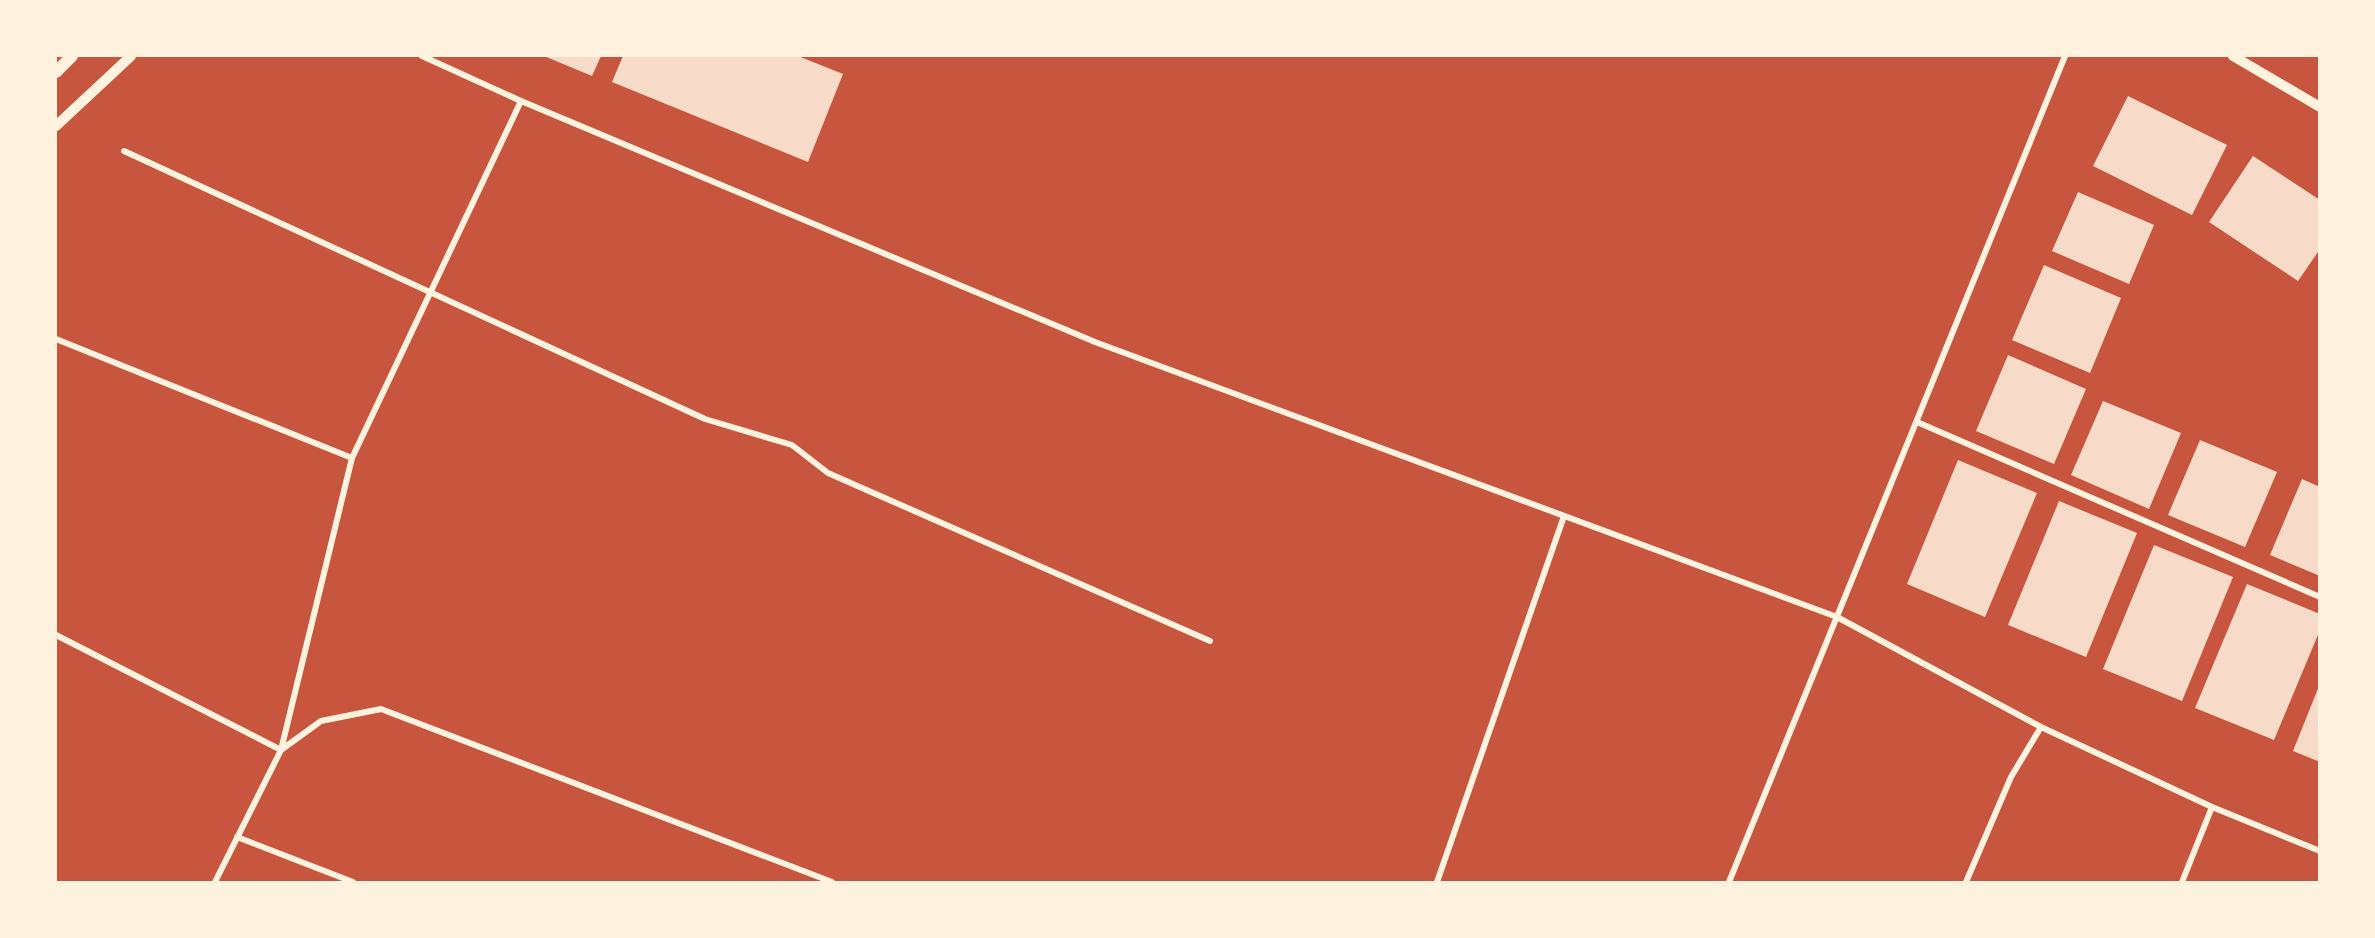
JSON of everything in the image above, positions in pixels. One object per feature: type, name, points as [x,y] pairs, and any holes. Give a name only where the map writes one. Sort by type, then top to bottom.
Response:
[{"type":"main road","points":[[56,72],[72,56]]},
{"type":"street","points":[[56,126],[131,56]]},
{"type":"street","points":[[422,56],[521,101],[1095,342],[1837,618],[2041,727],[2212,807],[2319,850]]},
{"type":"street","points":[[1729,882],[2065,56]]},
{"type":"street","points":[[2233,56],[2319,107]]},
{"type":"street","points":[[215,882],[281,750],[352,458],[521,101]]},
{"type":"street","points":[[124,151],[705,419],[792,445],[828,473],[1210,641]]},
{"type":"street","points":[[56,339],[352,458]]},
{"type":"street","points":[[1917,422],[2319,597]]},
{"type":"street","points":[[1437,882],[1564,516]]},
{"type":"street","points":[[56,635],[281,750]]},
{"type":"street","points":[[281,750],[321,721],[381,709],[832,882]]},
{"type":"street","points":[[1966,882],[2011,777],[2041,727]]},
{"type":"street","points":[[2182,882],[2212,807]]},
{"type":"street","points":[[237,837],[352,882]]},
{"type":"building","points":[[544,56],[601,56],[592,76]]},
{"type":"building","points":[[623,56],[798,56],[843,74],[808,162],[612,82]]},
{"type":"building","points":[[2128,96],[2227,145],[2192,215],[2093,166]]},
{"type":"building","points":[[2253,156],[2320,200],[2320,249],[2298,281],[2209,222]]},
{"type":"building","points":[[2078,192],[2154,225],[2129,284],[2052,251]]},
{"type":"building","points":[[2044,265],[2121,298],[2090,373],[2012,340]]},
{"type":"building","points":[[2008,355],[2086,389],[2054,464],[1976,431]]},
{"type":"building","points":[[2103,401],[2181,433],[2149,509],[2071,475]]},
{"type":"building","points":[[2200,440],[2277,472],[2245,547],[2168,515]]},
{"type":"building","points":[[1958,460],[2037,493],[1985,617],[1907,584]]},
{"type":"building","points":[[2302,479],[2320,487],[2320,576],[2270,555]]},
{"type":"building","points":[[2059,501],[2137,533],[2086,657],[2008,625]]},
{"type":"building","points":[[2154,545],[2233,577],[2182,701],[2103,669]]},
{"type":"building","points":[[2247,584],[2320,614],[2320,630],[2274,740],[2195,708]]},
{"type":"building","points":[[2320,686],[2320,762],[2293,751]]}]
